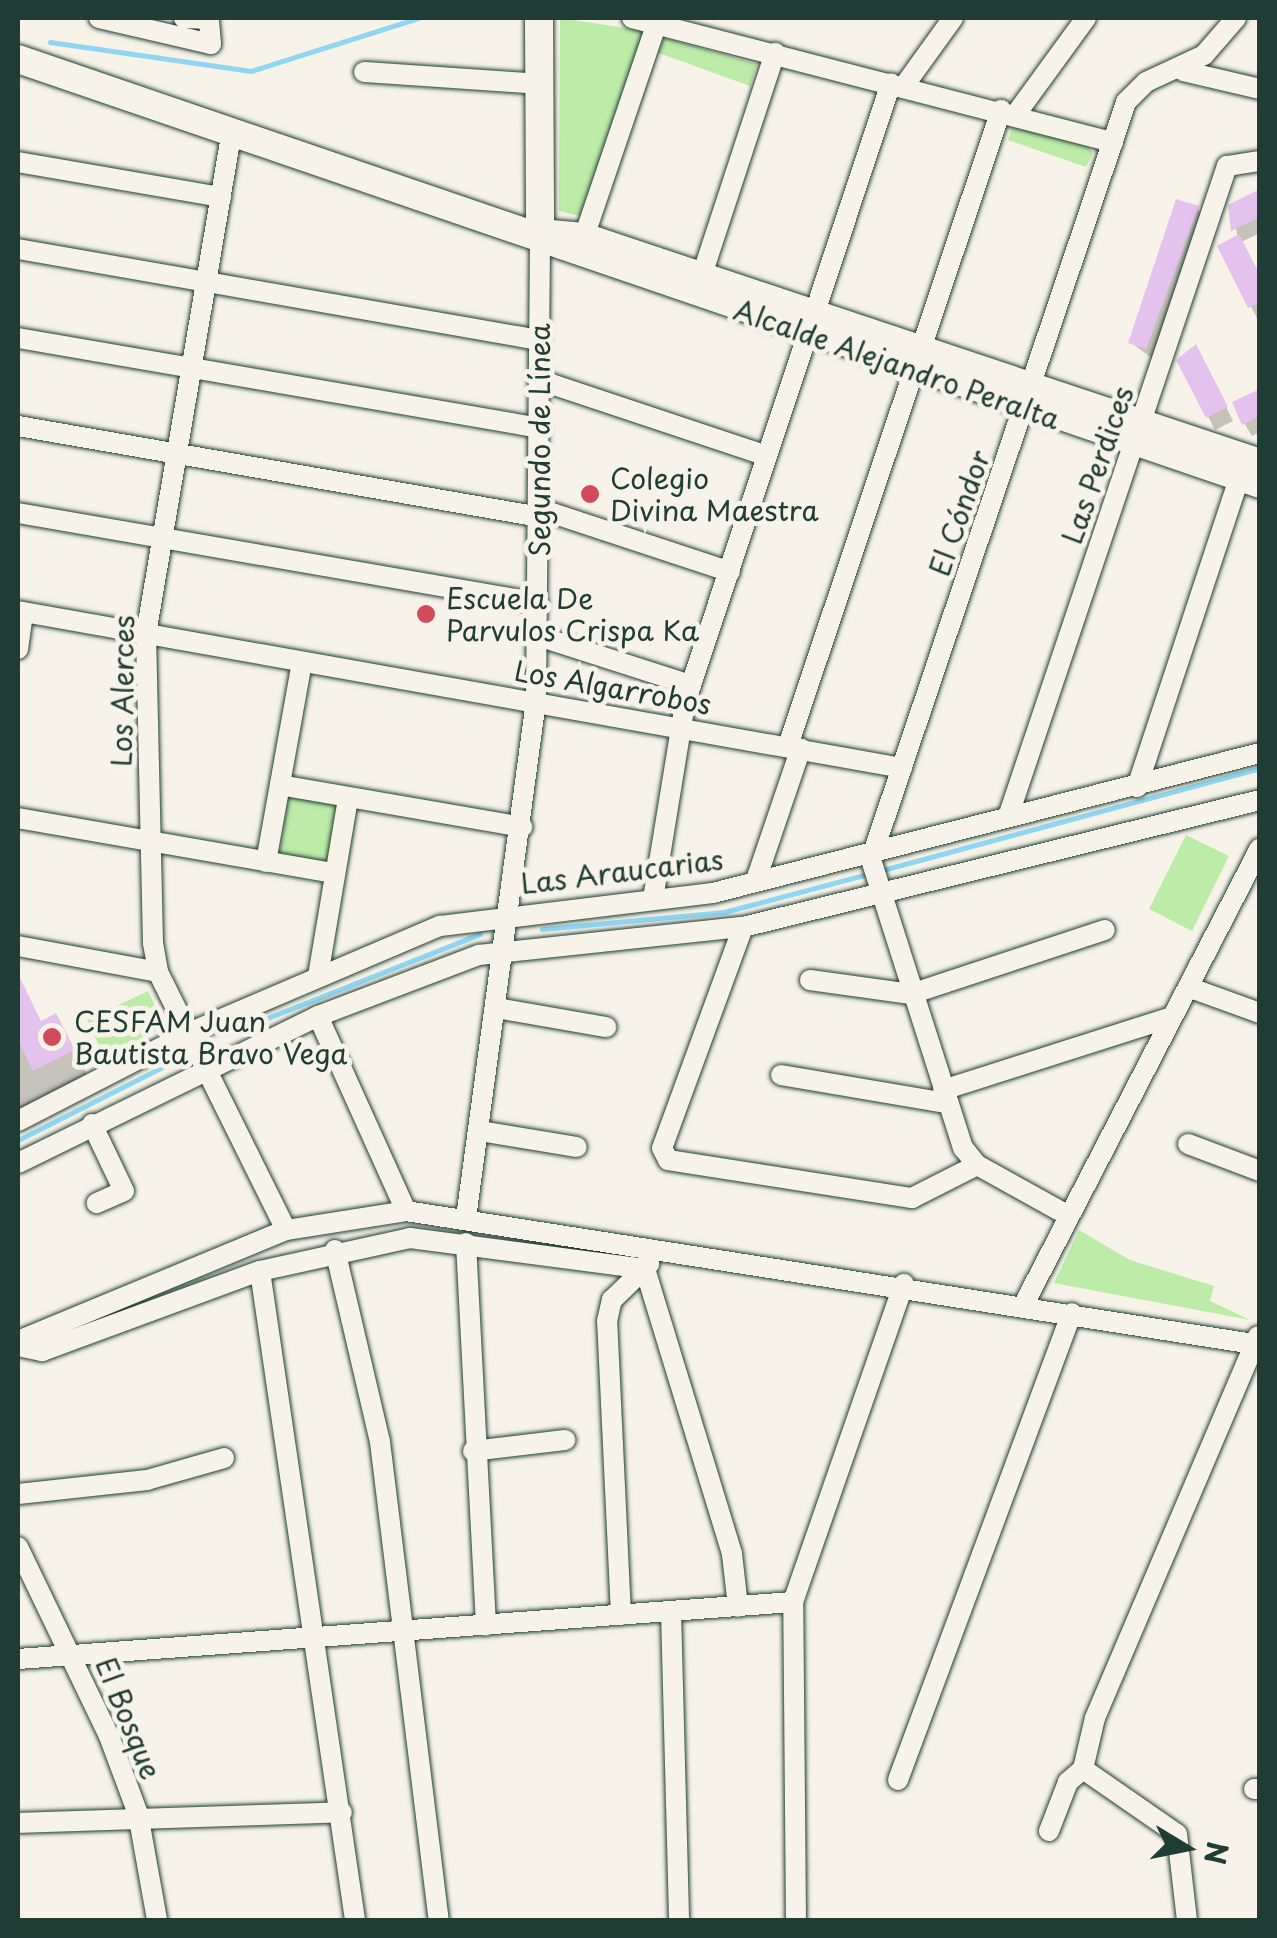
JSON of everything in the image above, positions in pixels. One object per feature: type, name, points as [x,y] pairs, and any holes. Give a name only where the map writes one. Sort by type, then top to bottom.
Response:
[{"type":"main road","name":"Segundo de Línea","points":[[539,18],[540,233]]},
{"type":"main road","name":"Alcalde Alejandro Peralta","points":[[18,59],[540,233],[584,237],[702,275],[812,324]]},
{"type":"main road","name":"Alcalde Alejandro Peralta","points":[[540,233],[555,249],[812,324],[1253,475]]},
{"type":"street","points":[[98,18],[152,26],[211,44],[209,18],[184,18]]},
{"type":"street","points":[[632,18],[1009,112],[1112,142]]},
{"type":"street","points":[[654,899],[679,727],[690,685],[812,324],[898,84],[952,18]]},
{"type":"street","points":[[756,880],[914,358],[1009,112],[1086,18]]},
{"type":"street","name":"El Cóndor","points":[[874,854],[1131,94],[1182,71],[1236,18]]},
{"type":"street","points":[[584,237],[657,23]]},
{"type":"street","points":[[702,275],[775,53]]},
{"type":"street","points":[[1182,71],[1260,89]]},
{"type":"street","points":[[364,72],[539,84]]},
{"type":"street","name":"Los Alerces","points":[[232,130],[146,634],[150,842],[158,972],[286,1230]]},
{"type":"street","points":[[18,162],[221,197]]},
{"type":"street","name":"Las Perdices","points":[[1009,814],[1226,166],[1260,162]]},
{"type":"street","name":"Segundo de Línea","points":[[466,1218],[511,912],[536,701],[540,233]]},
{"type":"street","points":[[18,249],[539,340]]},
{"type":"street","points":[[18,338],[540,428]]},
{"type":"street","points":[[539,380],[768,456]]},
{"type":"street","points":[[18,426],[540,513],[730,572]]},
{"type":"street","points":[[1137,786],[1253,475]]},
{"type":"street","points":[[18,513],[538,604]]},
{"type":"street","points":[[18,648],[20,611]]},
{"type":"street","name":"Los Algarrobos","points":[[20,611],[902,768]]},
{"type":"street","points":[[538,636],[690,685]]},
{"type":"street","points":[[266,862],[302,662]]},
{"type":"street","name":"Las Araucarias","points":[[18,1121],[191,1032],[440,926],[511,912],[654,899],[756,880],[874,854],[1009,814],[1137,786],[1260,753]]},
{"type":"street","points":[[280,785],[522,827]]},
{"type":"street","points":[[318,976],[348,798]]},
{"type":"street","points":[[18,1163],[207,1066],[318,1016],[506,948],[743,927],[879,889],[1260,800]]},
{"type":"street","points":[[18,818],[333,873]]},
{"type":"street","points":[[1024,1304],[1260,848]]},
{"type":"street","points":[[874,854],[879,889],[944,1097],[977,1165],[1069,1216]]},
{"type":"street","points":[[743,927],[662,1148],[668,1160],[912,1198],[977,1165]]},
{"type":"street","points":[[810,980],[911,994],[1105,930]]},
{"type":"street","points":[[18,946],[158,972]]},
{"type":"street","points":[[1188,987],[1260,1013]]},
{"type":"street","points":[[498,1008],[606,1026]]},
{"type":"street","points":[[318,1016],[406,1211]]},
{"type":"street","points":[[781,1075],[944,1097],[1172,1017]]},
{"type":"street","points":[[92,1124],[124,1191],[97,1202]]},
{"type":"street","points":[[480,1132],[577,1147]]},
{"type":"street","points":[[1188,1144],[1260,1171]]},
{"type":"street","points":[[18,1344],[286,1230],[406,1211],[665,1246],[1257,1341],[1090,1731],[1083,1770],[1068,1782],[1049,1831]]},
{"type":"street","points":[[18,1344],[64,1345],[260,1271],[335,1250],[410,1238],[644,1269]]},
{"type":"street","points":[[466,1243],[486,1625]]},
{"type":"street","points":[[621,1614],[608,1321],[612,1300],[665,1246]]},
{"type":"street","points":[[335,1250],[380,1442],[439,1920]]},
{"type":"street","points":[[644,1269],[727,1538],[738,1607]]},
{"type":"street","points":[[260,1271],[320,1637],[355,1920]]},
{"type":"street","points":[[796,1920],[794,1602],[904,1284]]},
{"type":"street","points":[[898,1780],[1072,1313]]},
{"type":"street","points":[[474,1450],[565,1440]]},
{"type":"street","points":[[18,1494],[146,1480],[224,1458]]},
{"type":"street","name":"El Bosque","points":[[18,1547],[74,1655],[138,1814],[157,1920]]},
{"type":"street","points":[[18,1659],[794,1602]]},
{"type":"street","points":[[671,1611],[680,1920]]},
{"type":"street","points":[[1083,1770],[1176,1834],[1187,1920]]},
{"type":"street","points":[[18,1823],[138,1814],[342,1812]]},
{"type":"green space","points":[[560,18],[645,31],[580,216],[559,211]]},
{"type":"green space","points":[[665,38],[757,64],[750,86],[656,52]]},
{"type":"green space","points":[[1012,127],[1089,147],[1093,153],[1086,167],[1008,140]]},
{"type":"green space","points":[[289,795],[342,802],[330,862],[279,855]]},
{"type":"green space","points":[[1186,835],[1229,856],[1192,931],[1149,909]]},
{"type":"green space","points":[[148,991],[165,1027],[104,1056],[87,1020]]},
{"type":"green space","points":[[1079,1230],[1130,1260],[1214,1286],[1210,1301],[1250,1320],[1054,1283]]},
{"type":"building","points":[[1260,189],[1260,217],[1231,231],[1228,205]]},
{"type":"building","points":[[1176,199],[1199,206],[1146,349],[1128,343]]},
{"type":"building","points":[[1239,234],[1260,275],[1260,303],[1248,308],[1217,246]]},
{"type":"building","points":[[1196,344],[1228,407],[1206,418],[1176,360]]},
{"type":"building","points":[[1260,389],[1260,416],[1242,425],[1232,402]]},
{"type":"building","points":[[18,974],[41,1021],[56,1013],[75,1050],[33,1071],[18,1040]]},
{"type":"waterway","points":[[50,42],[251,71],[418,18]]},
{"type":"waterway","points":[[879,871],[1260,768]]},
{"type":"waterway","points":[[542,929],[724,912],[868,874]]},
{"type":"waterway","points":[[227,1034],[480,934]]},
{"type":"waterway","points":[[18,1140],[184,1056]]},
{"type":"place","name":"Colegio Divina Maestra","points":[[590,494]]},
{"type":"place","name":"Escuela De Parvulos Crispa Ka","points":[[426,614]]},
{"type":"place","name":"CESFAM Juan Bautista Bravo Vega","points":[[52,1037]]}]
